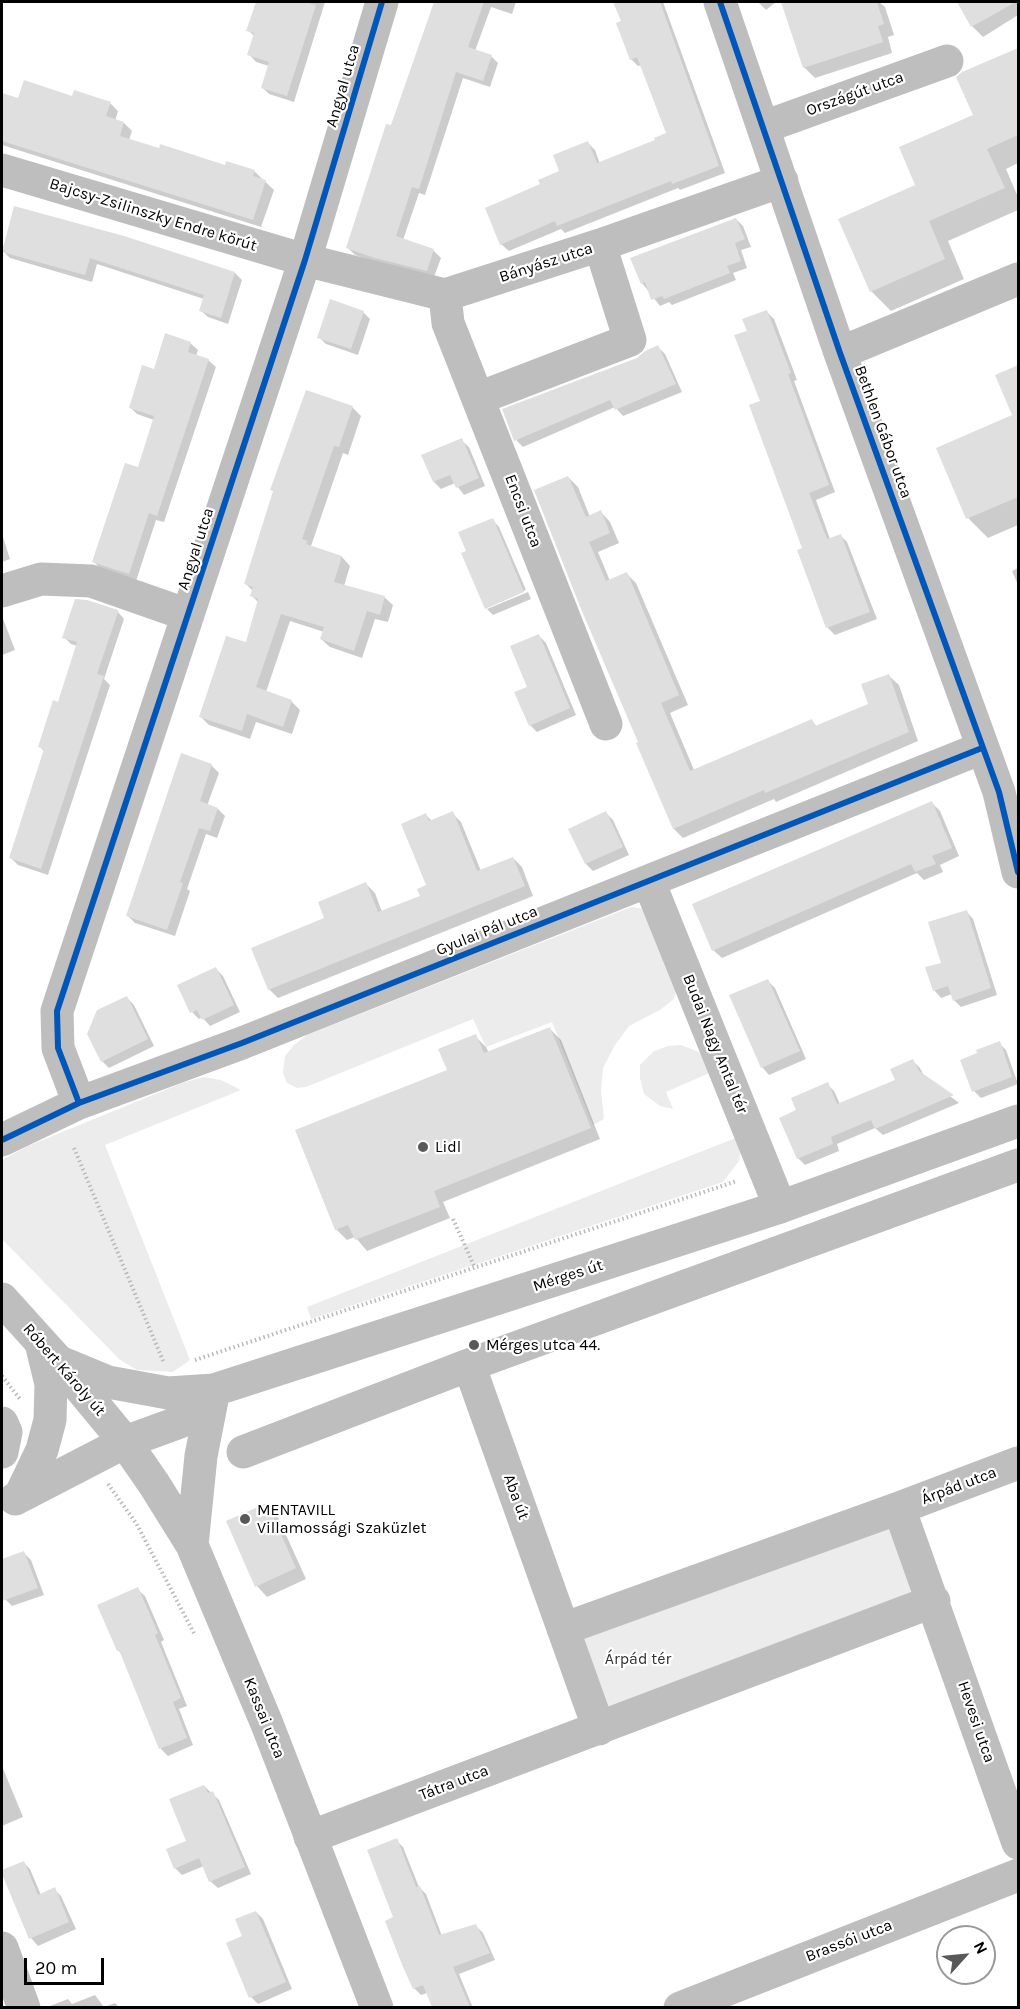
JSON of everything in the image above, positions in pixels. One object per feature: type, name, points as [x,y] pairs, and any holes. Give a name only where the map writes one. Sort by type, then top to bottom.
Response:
[{"type":"street","name":"Angyal utca","points":[[79,1102],[58,1048],[57,1011],[305,260],[382,2]]},
{"type":"street","name":"Bethlen Gábor utca","points":[[720,2],[840,353],[982,748],[1009,787],[1018,872]]},
{"type":"street","name":"Országút utca","points":[[764,127],[947,61]]},
{"type":"street","name":"Bajcsy-Zsilinszky Endre körút","points":[[2,170],[305,260]]},
{"type":"street","name":"Bányász utca","points":[[446,296],[782,181]]},
{"type":"street","points":[[479,398],[630,340],[600,245]]},
{"type":"street","points":[[305,260],[446,296]]},
{"type":"street","points":[[840,353],[1018,279]]},
{"type":"street","name":"Encsi utca","points":[[446,296],[448,323],[606,724]]},
{"type":"street","points":[[2,591],[41,579],[91,580],[188,615]]},
{"type":"street","name":"Gyulai Pál utca","points":[[2,1140],[79,1102],[242,1043],[982,748]]},
{"type":"street","name":"Budai Nagy Antal tér","points":[[649,882],[780,1207]]},
{"type":"street","name":"Mérges út","points":[[11,1501],[82,1462],[125,1442],[180,1422],[214,1390],[780,1207],[1018,1121]]},
{"type":"street","points":[[243,1452],[469,1365],[1018,1165]]},
{"type":"street","name":"Róbert Károly út","points":[[2,1299],[50,1352],[125,1442]]},
{"type":"street","points":[[11,1501],[42,1450],[50,1420],[50,1352],[108,1382],[168,1393],[214,1390],[201,1456],[192,1545]]},
{"type":"street","name":"Aba út","points":[[469,1365],[563,1629]]},
{"type":"street","points":[[2,1423],[6,1432],[2,1452]]},
{"type":"street","name":"Kassai utca","points":[[125,1442],[192,1545],[267,1725],[377,2007]]},
{"type":"street","name":"Árpád utca","points":[[899,1508],[1018,1463]]},
{"type":"street","points":[[899,1508],[934,1601],[599,1729],[563,1629],[899,1508]]},
{"type":"street","name":"Hevesi utca","points":[[934,1601],[1018,1843]]},
{"type":"street","name":"Tátra utca","points":[[310,1837],[599,1729]]},
{"type":"street","name":"Brassói utca","points":[[680,2007],[1018,1875]]},
{"type":"street","points":[[2,1948],[24,2007]]},
{"type":"path","points":[[74,1148],[167,1369],[168,1393]]},
{"type":"path","points":[[189,1362],[766,1171]]},
{"type":"path","points":[[453,1219],[475,1268]]},
{"type":"path","points":[[82,1462],[106,1482],[136,1523],[195,1635]]},
{"type":"green space","points":[[631,907],[645,909],[679,981],[674,999],[660,1010],[629,1026],[615,1045],[603,1068],[601,1091],[604,1119],[593,1125],[552,1022],[486,1047],[473,1019],[306,1087],[297,1088],[287,1083],[283,1073],[285,1056],[307,1035]]},
{"type":"green space","points":[[681,1045],[699,1052],[714,1071],[666,1092],[673,1109],[660,1106],[644,1094],[640,1065],[654,1051],[668,1046]]},
{"type":"green space","points":[[204,1077],[221,1080],[241,1090],[105,1145],[190,1360],[173,1372],[137,1370],[120,1360],[2,1239],[2,1160],[28,1146],[182,1083]]},
{"type":"green space","points":[[738,1137],[741,1149],[739,1161],[723,1182],[311,1319],[307,1307]]},
{"type":"green space","name":"Árpád tér","points":[[898,1515],[928,1598],[602,1723],[573,1634]]},
{"type":"building","points":[[256,2],[305,2],[316,5],[287,96],[261,88],[269,62],[247,55],[254,33],[246,31]]},
{"type":"building","points":[[434,2],[484,2],[468,47],[492,55],[483,81],[456,72],[419,189],[412,187],[396,236],[434,249],[427,271],[346,248],[386,124],[391,125]]},
{"type":"building","points":[[613,2],[660,2],[719,166],[672,184],[671,181],[557,226],[555,221],[500,245],[485,208],[540,184],[538,180],[559,171],[553,155],[588,141],[597,163],[655,140],[654,138],[666,133],[637,57],[630,60],[616,23],[621,21]]},
{"type":"building","points":[[781,2],[877,2],[884,24],[878,26],[883,42],[803,68]]},
{"type":"building","points":[[957,2],[1016,2],[971,27]]},
{"type":"building","points":[[1018,48],[1018,135],[987,149],[1005,188],[929,221],[945,259],[870,292],[838,219],[915,185],[899,147],[973,115],[956,77],[962,72]]},
{"type":"building","points":[[24,80],[72,96],[74,90],[111,102],[106,116],[124,122],[120,136],[159,148],[160,144],[225,165],[226,161],[255,170],[253,176],[266,180],[253,220],[2,141],[2,93],[18,98]]},
{"type":"building","points":[[14,206],[124,236],[235,272],[221,318],[199,311],[204,295],[90,258],[85,275],[2,252]]},
{"type":"building","points":[[736,218],[745,239],[735,243],[741,261],[727,266],[730,273],[664,299],[662,296],[651,300],[645,282],[641,284],[630,258]]},
{"type":"building","points":[[330,299],[364,311],[351,349],[317,338]]},
{"type":"building","points":[[767,310],[829,485],[809,493],[827,539],[841,534],[870,612],[826,628],[797,550],[802,548],[749,405],[760,401],[734,335],[747,331],[742,319]]},
{"type":"building","points":[[165,333],[191,342],[188,352],[209,359],[157,516],[149,513],[129,574],[92,562],[125,463],[138,467],[154,416],[129,408],[142,365],[154,369]]},
{"type":"building","points":[[658,345],[676,384],[615,410],[610,400],[514,441],[502,409],[637,358]]},
{"type":"building","points":[[1018,365],[1018,497],[966,519],[936,448],[1012,415],[995,375]]},
{"type":"building","points":[[306,390],[353,406],[339,447],[334,446],[302,539],[308,541],[306,544],[342,556],[334,582],[385,596],[380,615],[367,611],[354,651],[320,639],[324,627],[281,614],[256,687],[292,700],[283,727],[247,714],[242,731],[199,717],[226,636],[246,642],[258,599],[250,596],[253,587],[244,584],[273,491],[270,490]]},
{"type":"building","points":[[462,438],[479,478],[456,488],[450,475],[433,482],[421,455]]},
{"type":"building","points":[[568,476],[586,517],[601,510],[610,533],[589,542],[606,581],[627,572],[679,695],[661,703],[690,771],[812,719],[815,726],[868,704],[861,684],[889,674],[909,732],[673,829],[534,490]]},
{"type":"building","points":[[493,518],[524,592],[485,609],[461,553],[466,551],[458,532]]},
{"type":"building","points":[[75,599],[87,600],[118,610],[118,612],[97,674],[104,676],[41,869],[9,858],[44,749],[38,747],[53,700],[58,702],[77,642],[62,638]]},
{"type":"building","points":[[539,634],[570,708],[529,726],[514,692],[527,687],[510,646]]},
{"type":"building","points":[[181,753],[212,764],[200,801],[218,808],[210,831],[199,828],[180,882],[183,883],[167,930],[126,916]]},
{"type":"building","points":[[932,801],[952,848],[932,856],[936,864],[915,872],[911,864],[712,951],[692,904]]},
{"type":"building","points":[[453,811],[477,871],[513,857],[525,886],[268,990],[251,948],[324,918],[318,902],[366,882],[378,912],[420,896],[417,889],[426,885],[401,824],[426,813],[429,821]]},
{"type":"building","points":[[606,811],[623,847],[585,864],[568,829]]},
{"type":"building","points":[[967,910],[991,988],[953,1001],[948,986],[933,991],[925,967],[941,963],[928,922]]},
{"type":"building","points":[[216,967],[234,1005],[202,1020],[197,1010],[190,1013],[177,985]]},
{"type":"building","points":[[768,979],[800,1051],[761,1068],[729,995]]},
{"type":"building","points":[[127,996],[148,1039],[101,1062],[87,1034],[97,1010]]},
{"type":"building","name":"Lidl","points":[[550,1027],[591,1128],[434,1191],[440,1207],[355,1240],[348,1225],[335,1230],[295,1130],[447,1070],[438,1049],[476,1034],[484,1053]]},
{"type":"building","points":[[1000,1041],[1012,1077],[972,1092],[960,1060],[977,1053],[976,1050]]},
{"type":"building","points":[[913,1059],[919,1071],[954,1095],[875,1129],[871,1120],[831,1137],[833,1144],[797,1159],[779,1118],[796,1110],[791,1098],[828,1082],[837,1104],[895,1080],[890,1069]]},
{"type":"building","points":[[267,1503],[296,1568],[255,1587],[226,1521]]},
{"type":"building","points":[[24,1551],[38,1588],[2,1601],[2,1559]]},
{"type":"building","points":[[138,1587],[158,1633],[155,1635],[181,1698],[173,1702],[187,1738],[159,1749],[119,1650],[117,1651],[97,1605]]},
{"type":"building","points":[[204,1785],[208,1793],[213,1791],[245,1867],[209,1882],[199,1858],[174,1869],[166,1849],[186,1841],[169,1799]]},
{"type":"building","points":[[397,1838],[416,1887],[420,1886],[439,1935],[476,1924],[490,1953],[453,1967],[470,2007],[432,2007],[423,1985],[413,1989],[403,1967],[385,1921],[393,1917],[367,1850]]},
{"type":"building","points":[[24,1861],[38,1895],[55,1887],[69,1922],[29,1939],[2,1874],[2,1870]]},
{"type":"building","points":[[256,1911],[286,1982],[249,1998],[226,1943],[242,1936],[235,1919]]},
{"type":"cycle path","points":[[79,1103],[58,1048],[57,1011],[305,260],[382,2]]},
{"type":"cycle path","points":[[720,2],[840,353],[999,792],[1018,872]]},
{"type":"cycle path","points":[[2,1140],[79,1103],[242,1043],[982,748]]},
{"type":"place","name":"Lidl","points":[[423,1147]]},
{"type":"place","name":"Mérges utca 44.","points":[[474,1345]]},
{"type":"place","name":"MENTAVILL Villamossági Szaküzlet","points":[[245,1519]]}]
